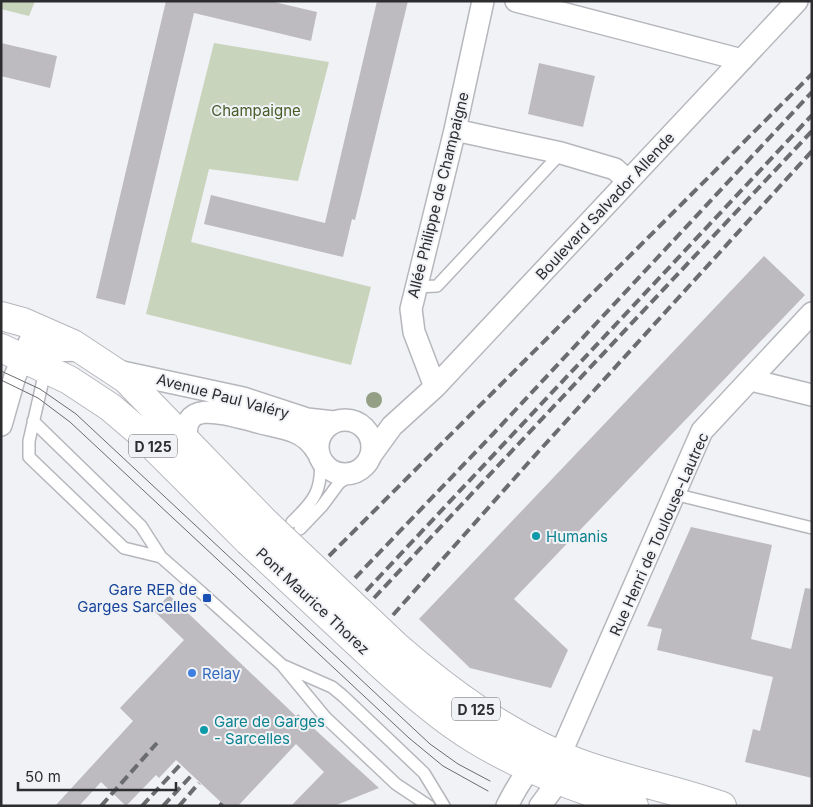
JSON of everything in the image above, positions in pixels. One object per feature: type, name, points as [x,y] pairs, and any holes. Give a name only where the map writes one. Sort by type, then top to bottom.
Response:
[{"type":"main road","name":"Avenue Paul Valéry","points":[[1,316],[36,327],[83,350],[126,379],[176,426],[277,529]]},
{"type":"main road","name":"D 125","points":[[24,357],[90,392],[126,420],[167,460],[277,529]]},
{"type":"main road","name":"Pont Maurice Thorez","points":[[277,529],[387,653]]},
{"type":"main road","name":"D 125","points":[[387,653],[516,733],[561,764],[634,806]]},
{"type":"main road","name":"D 125","points":[[387,653],[419,697],[468,734],[531,769],[561,764],[722,806]]},
{"type":"street","name":"Allée Philippe de Champaigne","points":[[435,387],[414,332],[411,310],[484,1]]},
{"type":"street","points":[[516,1],[742,60]]},
{"type":"street","name":"Boulevard Salvador Allende","points":[[372,455],[392,426],[412,410],[435,387],[797,1]]},
{"type":"street","points":[[455,130],[561,153],[615,169],[628,181]]},
{"type":"street","name":"Rue Henri de Toulouse-Lautrec","points":[[540,806],[561,764],[702,431],[812,313]]},
{"type":"street","points":[[1,425],[12,385],[36,327]]},
{"type":"street","points":[[24,357],[48,351],[83,350]]},
{"type":"street","name":"Avenue Paul Valéry","points":[[113,370],[205,389],[274,407],[307,419],[334,422]]},
{"type":"street","points":[[751,380],[812,395]]},
{"type":"street","points":[[167,460],[163,452],[176,426],[166,400],[170,395],[183,390],[205,389]]},
{"type":"street","points":[[90,392],[113,397],[153,430],[176,426]]},
{"type":"street","name":"Boulevard Salvador Allende","points":[[357,422],[365,424],[387,421],[412,410]]},
{"type":"street","name":"Avenue Paul Valéry","points":[[176,426],[202,412],[217,412],[296,432],[314,446],[319,456]]},
{"type":"street","points":[[345,419],[357,422],[369,434],[373,444],[372,455],[364,467],[354,473],[334,472],[319,456],[321,433],[334,422],[345,419]]},
{"type":"street","points":[[507,806],[531,769]]},
{"type":"lane","points":[[416,288],[437,286],[561,153]]},
{"type":"lane","points":[[24,357],[33,421],[28,449],[34,463],[124,548],[161,557]]},
{"type":"lane","name":"Avenue Paul Valéry","points":[[24,357],[50,362],[75,361],[113,370]]},
{"type":"lane","points":[[33,421],[141,526],[161,557],[282,665],[325,717],[396,784],[428,806]]},
{"type":"lane","points":[[277,529],[315,497],[320,477],[319,456]]},
{"type":"lane","points":[[277,529],[322,506],[339,483],[354,473]]},
{"type":"lane","points":[[674,494],[812,528]]},
{"type":"lane","points":[[282,665],[332,687],[424,772],[444,806]]},
{"type":"green space","points":[[1,1],[35,1],[29,16],[1,9]]},
{"type":"green space","name":"Champaigne","points":[[214,43],[329,62],[298,181],[209,169],[191,242],[371,287],[351,365],[146,314]]},
{"type":"building","points":[[166,1],[270,1],[317,12],[311,41],[194,13],[125,305],[96,298]]},
{"type":"building","points":[[377,1],[408,1],[355,220],[352,219],[343,257],[204,224],[211,195],[325,223]]},
{"type":"building","points":[[1,43],[57,56],[50,88],[1,76]]},
{"type":"building","points":[[539,63],[595,76],[583,127],[528,114]]},
{"type":"building","name":"Humanis","points":[[764,256],[805,295],[514,599],[568,650],[551,688],[470,668],[419,619]]},
{"type":"building","points":[[691,527],[772,545],[751,639],[791,649],[805,588],[812,589],[812,778],[745,762],[753,729],[760,731],[773,677],[657,650],[662,629],[647,626]]},
{"type":"building","points":[[169,595],[296,716],[298,714],[379,788],[334,806],[291,806],[324,772],[296,744],[238,806],[225,806],[176,760],[159,778],[156,775],[126,806],[101,782],[79,806],[55,806],[133,721],[120,708],[184,640],[154,611]]},
{"type":"tram line","points":[[1,371],[40,389],[76,414],[430,744],[458,764],[490,781]]},
{"type":"tram line","points":[[1,380],[38,398],[70,422],[409,738],[443,766],[488,791]]},
{"type":"railway","points":[[329,556],[812,74]]},
{"type":"railway","points":[[355,578],[493,434],[812,92]]},
{"type":"railway","points":[[366,591],[812,115]]},
{"type":"railway","points":[[374,598],[812,131]]},
{"type":"railway","points":[[393,615],[529,462],[812,151]]},
{"type":"railway","points":[[101,806],[157,743]]},
{"type":"railway","points":[[142,806],[180,765]]},
{"type":"railway","points":[[163,806],[191,776]]},
{"type":"railway","points":[[179,806],[199,783]]},
{"type":"place","name":"Humanis","points":[[536,536]]},
{"type":"place","name":"Gare RER de Garges Sarcelles","points":[[207,598]]},
{"type":"place","name":"Relay","points":[[192,673]]},
{"type":"place","name":"Gare de Garges - Sarcelles","points":[[204,730]]}]
